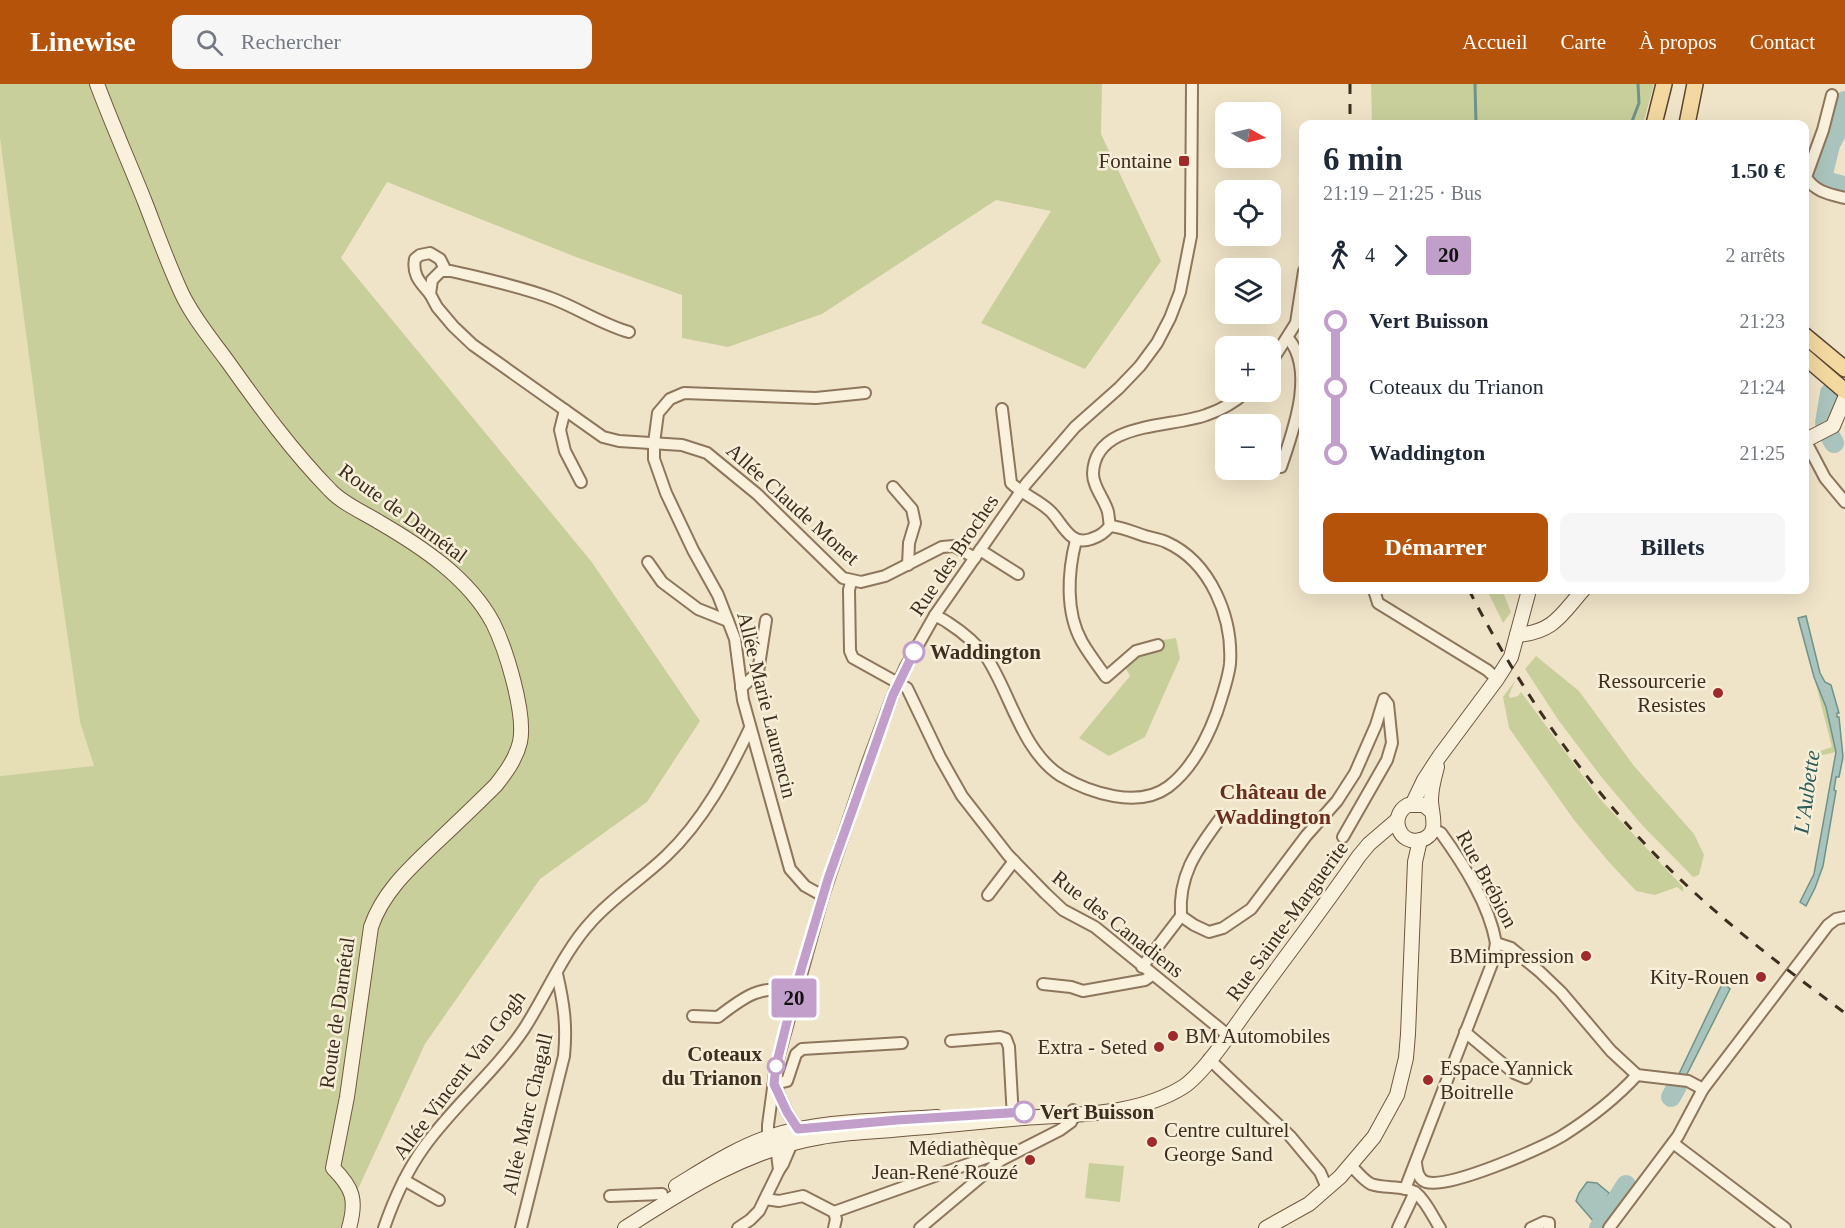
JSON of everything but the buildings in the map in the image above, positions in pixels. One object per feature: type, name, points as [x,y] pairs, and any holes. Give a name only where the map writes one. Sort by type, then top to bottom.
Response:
[{"type":"main road","name":"Route de Darnétal","points":[[97,84],[158,239],[195,316],[269,420],[331,492],[419,547],[463,583],[493,623],[512,678],[521,737],[511,764],[496,785],[416,862],[386,895],[370,927],[347,1097],[333,1168],[350,1189],[353,1200],[349,1228]]},
{"type":"main road","points":[[1655,120],[1664,84]]},
{"type":"main road","points":[[1688,120],[1695,84]]},
{"type":"main road","points":[[1809,339],[1845,369]]},
{"type":"main road","points":[[1809,360],[1845,391]]},
{"type":"main road","points":[[1809,439],[1833,426],[1845,398]]},
{"type":"main road","points":[[1413,803],[1439,757],[1497,680],[1511,657],[1528,594]]},
{"type":"main road","points":[[1517,634],[1538,632],[1556,622],[1580,594]]},
{"type":"main road","points":[[1522,618],[1548,627]]},
{"type":"main road","points":[[1406,832],[1430,834],[1433,829],[1432,786],[1439,757]]},
{"type":"main road","points":[[1266,1228],[1309,1204],[1350,1165],[1374,1137],[1397,1095],[1406,1058],[1415,862],[1406,832],[1404,807],[1413,803],[1424,805],[1432,812]]},
{"type":"main road","name":"Rue Sainte-Marguerite","points":[[1013,1115],[1072,1111],[1134,1099],[1176,1081],[1209,1059],[1229,1036],[1359,856],[1377,836],[1406,832]]},
{"type":"main road","points":[[625,1228],[668,1200],[798,1129],[1013,1115]]},
{"type":"main road","points":[[612,1228],[662,1194],[729,1154],[773,1142],[793,1143],[837,1134],[1013,1115]]},
{"type":"street","name":"Rue des Broches","points":[[778,1170],[768,1125],[776,1066],[795,990],[823,896],[868,762],[899,682],[935,615],[977,554],[1049,455],[1075,427],[1140,366],[1157,343],[1180,292],[1191,236],[1192,84]]},
{"type":"street","points":[[1809,169],[1823,130],[1832,95]]},
{"type":"street","points":[[1809,182],[1811,186],[1826,193],[1845,198]]},
{"type":"street","name":"Allée Claude Monet","points":[[446,271],[440,259],[430,253],[420,255],[415,259],[413,268],[415,276],[430,294],[437,307],[473,345],[603,437],[619,441],[682,445],[707,453],[757,494],[843,578],[851,582],[849,590],[850,651],[853,658],[899,682]]},
{"type":"street","points":[[430,294],[432,280],[441,271],[446,271],[527,290],[554,299],[614,328],[629,332]]},
{"type":"street","points":[[1281,348],[1296,323],[1299,304]]},
{"type":"street","points":[[1288,338],[1296,348],[1299,379]]},
{"type":"street","name":"Allée Marie Laurencin","points":[[823,896],[805,886],[790,869],[750,728],[741,688],[735,639],[718,595],[693,550],[666,493],[654,459],[654,443],[658,413],[670,399],[684,393],[816,398],[866,393]]},
{"type":"street","points":[[1110,526],[1108,513],[1093,475],[1097,457],[1104,443],[1118,435],[1205,415],[1233,402]]},
{"type":"street","points":[[1281,467],[1299,406]]},
{"type":"street","points":[[1002,409],[1011,483],[1050,511],[1068,534],[1076,540],[1086,541],[1100,536],[1110,526]]},
{"type":"street","points":[[565,410],[560,430],[564,451],[581,482]]},
{"type":"street","points":[[1809,448],[1825,478],[1845,502]]},
{"type":"street","points":[[893,487],[912,509],[915,523],[909,543],[908,565]]},
{"type":"street","points":[[935,615],[968,638],[986,658],[1025,733],[1048,766],[1084,788],[1114,797],[1139,797],[1168,788],[1191,764],[1214,719],[1227,683],[1230,664],[1228,624],[1213,589],[1196,564],[1184,552],[1166,542],[1110,526]]},
{"type":"street","points":[[1076,540],[1071,560],[1069,587],[1074,619],[1081,640],[1106,677],[1136,651],[1158,645]]},
{"type":"street","points":[[851,582],[885,576],[942,547],[954,546],[977,554],[1018,574]]},
{"type":"street","points":[[648,562],[662,582],[698,609],[728,621]]},
{"type":"street","points":[[1375,594],[1378,603],[1486,670],[1497,680]]},
{"type":"street","points":[[741,688],[758,672],[766,620]]},
{"type":"street","name":"Rue des Canadiens","points":[[899,682],[907,688],[935,747],[962,796],[1014,861],[1063,910],[1095,927],[1229,1036]]},
{"type":"street","points":[[1181,916],[1209,932],[1223,928],[1251,909],[1306,836],[1337,801],[1355,773],[1376,725],[1384,699],[1388,704],[1392,743],[1387,760],[1343,837]]},
{"type":"street","name":"Allée Vincent Van Gogh","points":[[384,1228],[404,1179],[424,1146],[523,1030],[588,924],[620,892],[665,857],[687,834],[726,776],[750,728]]},
{"type":"street","points":[[1142,967],[1181,916],[1180,900],[1183,881],[1194,854],[1222,816]]},
{"type":"street","name":"Rue Brébion","points":[[1433,829],[1441,833],[1472,882],[1492,923],[1496,943],[1510,948],[1539,971],[1561,992],[1611,1051],[1637,1075]]},
{"type":"street","points":[[988,895],[1014,861]]},
{"type":"street","points":[[1609,1228],[1672,1143],[1703,1089],[1828,925],[1836,919],[1845,917]]},
{"type":"street","points":[[1398,1228],[1416,1163],[1493,961],[1496,943]]},
{"type":"street","name":"Allée Marc Chagall","points":[[521,1228],[564,1056],[567,1029],[564,1002],[557,974]]},
{"type":"street","points":[[1043,984],[1071,987],[1083,991],[1145,980],[1152,975]]},
{"type":"street","points":[[693,1017],[718,1017],[742,998],[758,991],[795,990]]},
{"type":"street","points":[[1465,1032],[1514,1073],[1526,1078]]},
{"type":"street","points":[[951,1041],[1000,1037],[1006,1039],[1009,1047],[1013,1115]]},
{"type":"street","points":[[738,1228],[757,1215],[798,1129],[774,1084],[788,1081],[796,1054],[802,1049],[902,1043]]},
{"type":"street","points":[[1209,1059],[1290,1136],[1320,1172],[1327,1188]]},
{"type":"street","points":[[1416,1163],[1421,1179],[1433,1183],[1519,1158],[1560,1137],[1594,1114],[1637,1075],[1680,1080],[1703,1089]]},
{"type":"street","points":[[920,1228],[1001,1160],[1071,1122],[1072,1111]]},
{"type":"street","points":[[1672,1143],[1785,1228]]},
{"type":"street","points":[[834,1212],[988,1157],[1001,1160]]},
{"type":"street","points":[[1350,1165],[1368,1183],[1389,1189],[1410,1191],[1421,1198],[1440,1228]]},
{"type":"street","points":[[404,1179],[440,1200]]},
{"type":"street","points":[[610,1196],[662,1194]]},
{"type":"street","points":[[765,1199],[779,1201],[803,1196],[834,1212],[836,1219],[834,1228]]},
{"type":"street","points":[[1531,1228],[1544,1222],[1549,1223],[1549,1228]]},
{"type":"shaded area","points":[[0,138],[80,722],[94,767],[0,776]]},
{"type":"green space","points":[[0,84],[1102,84],[1101,134],[1161,261],[1085,369],[981,323],[1051,211],[996,200],[822,314],[728,347],[682,338],[682,295],[576,257],[387,182],[341,258],[591,561],[700,721],[647,802],[540,879],[425,1044],[340,1228],[0,1228],[0,776],[94,766],[80,722],[53,536],[0,138]]},
{"type":"green space","points":[[1371,84],[1654,84],[1644,120],[1372,120]]},
{"type":"green space","points":[[1489,594],[1504,594],[1511,612],[1503,623]]},
{"type":"green space","points":[[1176,638],[1180,658],[1145,737],[1109,756],[1079,738],[1130,676],[1125,667],[1142,653],[1161,648],[1162,640]]},
{"type":"green space","points":[[1536,656],[1579,691],[1634,766],[1694,834],[1704,855],[1699,875],[1693,877],[1642,825],[1559,721],[1525,669]]},
{"type":"green space","points":[[1814,677],[1826,707],[1836,752],[1815,757],[1817,752],[1832,747]]},
{"type":"green space","points":[[1515,681],[1509,695],[1510,698],[1518,696],[1521,692],[1600,799],[1683,887],[1683,892],[1677,887],[1655,895],[1636,891],[1574,820],[1509,728],[1503,697]]},
{"type":"green space","points":[[1089,1163],[1124,1166],[1120,1202],[1085,1198]]},
{"type":"water","points":[[1806,616],[1820,673],[1825,682],[1831,685],[1839,713],[1837,717],[1839,717],[1843,757],[1839,777],[1836,777],[1834,790],[1836,791],[1823,866],[1806,906],[1800,902],[1814,874],[1836,752],[1826,707],[1814,677],[1798,618]]},
{"type":"water","points":[[1723,982],[1730,989],[1686,1076],[1678,1076]]},
{"type":"water","points":[[1587,1182],[1597,1183],[1609,1193],[1595,1223],[1576,1201]]},
{"type":"waterway","points":[[1475,84],[1476,120]]},
{"type":"waterway","points":[[1633,120],[1639,103],[1638,84]]},
{"type":"waterway","name":"L'Aubette","points":[[1840,185],[1828,182],[1823,174],[1830,145],[1843,120],[1845,101]]},
{"type":"waterway","points":[[1825,423],[1830,393]]},
{"type":"waterway","points":[[1830,436],[1834,443]]},
{"type":"waterway","name":"L'Aubette","points":[[1671,1097],[1677,1086]]},
{"type":"waterway","name":"L'Aubette","points":[[1599,1228],[1626,1185]]},
{"type":"railway","points":[[1350,84],[1350,120]]},
{"type":"railway","points":[[1471,594],[1515,673],[1541,713],[1598,790],[1629,826],[1714,910],[1845,1013]]},
{"type":"bus line","name":"20","points":[[914,652],[893,695],[868,762],[823,896],[795,990],[776,1066],[774,1084],[781,1101],[798,1129],[1024,1112]]},
{"type":"place","name":"Fontaine","points":[[1184,161]]},
{"type":"place","name":"Waddington","points":[[914,652]]},
{"type":"place","name":"Ressourcerie Resistes","points":[[1718,693]]},
{"type":"place","name":"BMimpression","points":[[1586,956]]},
{"type":"place","name":"Kity-Rouen","points":[[1761,977]]},
{"type":"place","name":"BM Automobiles","points":[[1173,1036]]},
{"type":"place","name":"Extra - Seted","points":[[1159,1047]]},
{"type":"place","name":"Coteaux du Trianon","points":[[776,1066]]},
{"type":"place","name":"Espace Yannick Boitrelle","points":[[1428,1080]]},
{"type":"place","name":"Vert Buisson","points":[[1024,1112]]},
{"type":"place","name":"Centre culturel George Sand","points":[[1152,1142]]},
{"type":"place","name":"Médiathèque Jean-René Rouzé","points":[[1030,1160]]},
{"type":"district","name":"Château de Waddington","points":[[1273,804]]}]
